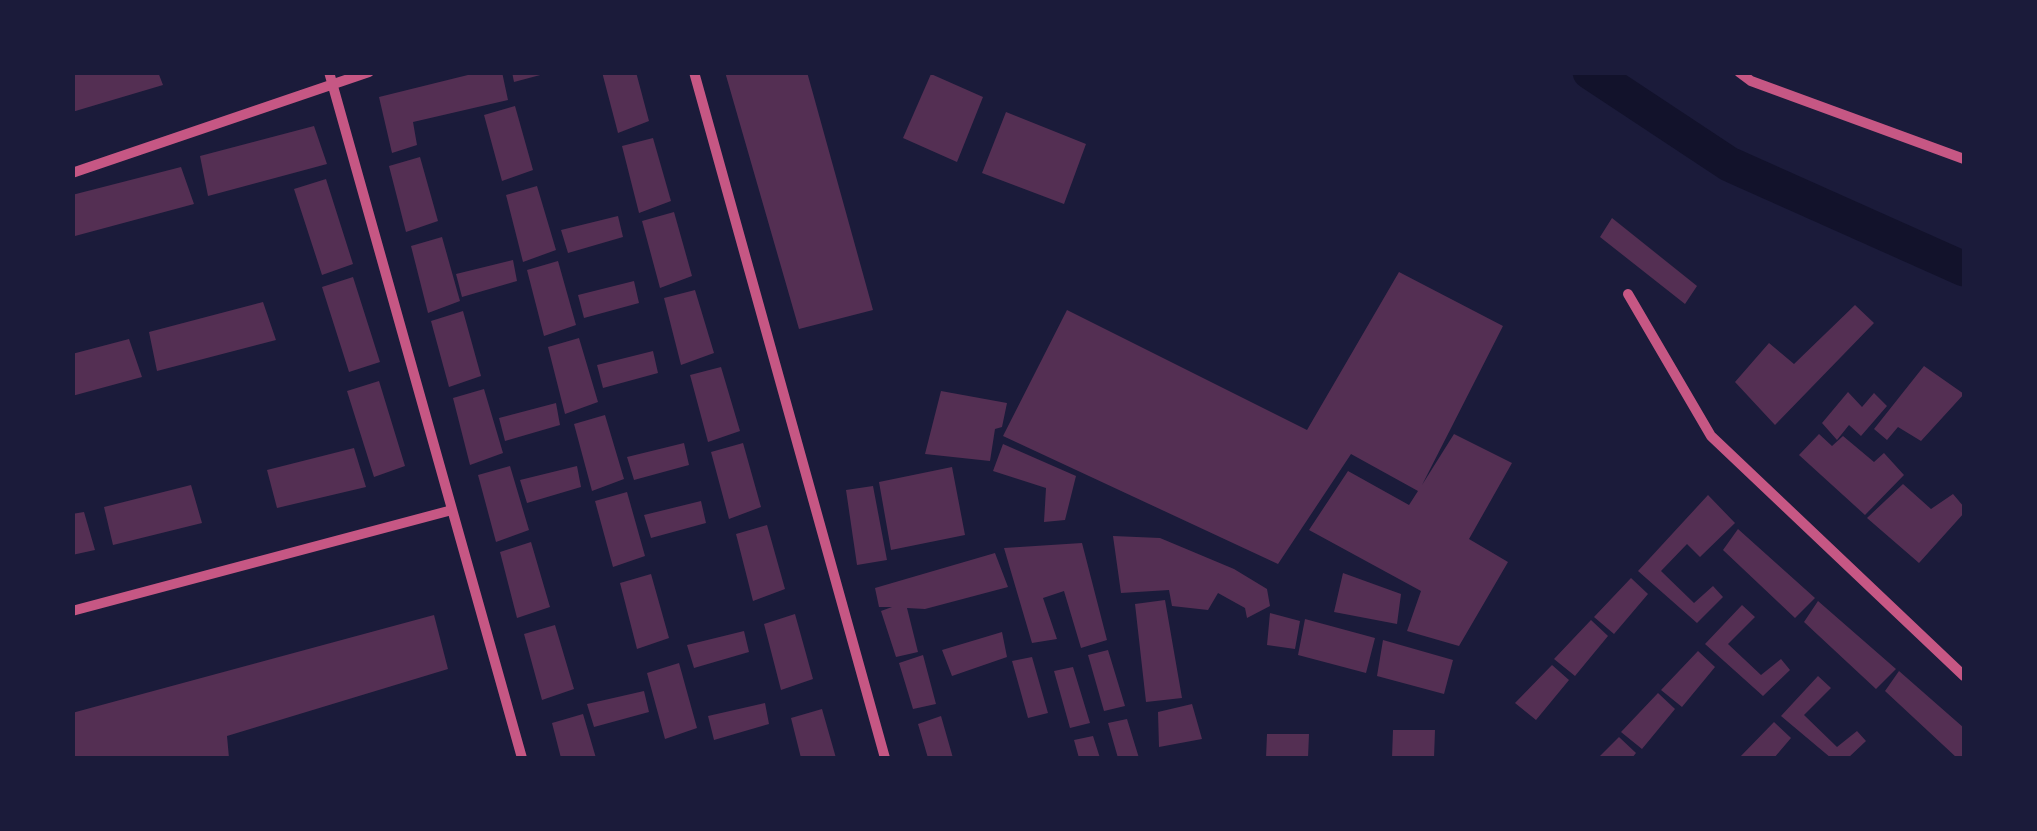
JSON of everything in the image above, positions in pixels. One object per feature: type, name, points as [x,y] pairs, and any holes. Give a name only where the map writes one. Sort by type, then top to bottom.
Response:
[{"type":"street","points":[[72,173],[331,78],[370,72]]},
{"type":"street","points":[[694,72],[884,758]]},
{"type":"street","points":[[1739,72],[1751,82],[1964,159]]},
{"type":"street","points":[[331,78],[522,758]]},
{"type":"street","points":[[1628,294],[1711,436],[1964,676]]},
{"type":"street","points":[[72,612],[452,510]]},
{"type":"building","points":[[72,72],[158,72],[163,85],[72,112]]},
{"type":"building","points":[[480,72],[502,72],[508,100],[413,122],[417,145],[392,153],[379,97]]},
{"type":"building","points":[[512,72],[544,72],[544,74],[514,82]]},
{"type":"building","points":[[602,72],[636,72],[649,121],[618,133]]},
{"type":"building","points":[[725,72],[807,72],[873,310],[799,329]]},
{"type":"building","points":[[931,74],[983,97],[957,162],[903,138]]},
{"type":"building","points":[[515,106],[533,170],[502,181],[484,115]]},
{"type":"building","points":[[1006,112],[1086,144],[1064,204],[982,173]]},
{"type":"building","points":[[314,126],[327,164],[208,196],[200,156]]},
{"type":"building","points":[[653,138],[671,201],[639,213],[622,146]]},
{"type":"building","points":[[420,157],[438,221],[406,232],[389,166]]},
{"type":"building","points":[[181,167],[194,204],[75,236],[72,195]]},
{"type":"building","points":[[326,179],[353,264],[322,275],[294,189]]},
{"type":"building","points":[[537,186],[556,250],[523,262],[506,195]]},
{"type":"building","points":[[674,212],[692,276],[660,288],[642,221]]},
{"type":"building","points":[[618,216],[623,237],[568,253],[561,230]]},
{"type":"building","points":[[1612,218],[1697,286],[1685,304],[1600,237]]},
{"type":"building","points":[[442,237],[460,301],[428,313],[411,246]]},
{"type":"building","points":[[513,260],[517,281],[462,297],[456,274]]},
{"type":"building","points":[[558,261],[576,325],[544,336],[527,270]]},
{"type":"building","points":[[1399,272],[1503,326],[1422,485],[1454,434],[1512,463],[1469,539],[1508,562],[1459,646],[1407,631],[1421,591],[1309,530],[1348,471],[1409,505],[1418,491],[1351,454],[1278,564],[1003,436],[1067,310],[1307,430]]},
{"type":"building","points":[[353,277],[380,362],[349,372],[322,287]]},
{"type":"building","points":[[634,281],[639,303],[584,318],[578,295]]},
{"type":"building","points":[[695,290],[714,353],[681,365],[664,298]]},
{"type":"building","points":[[263,302],[276,340],[157,371],[149,332]]},
{"type":"building","points":[[1855,305],[1874,323],[1775,425],[1735,382],[1769,343],[1794,364]]},
{"type":"building","points":[[463,311],[481,376],[449,387],[431,321]]},
{"type":"building","points":[[579,338],[598,402],[565,414],[548,347]]},
{"type":"building","points":[[129,339],[142,377],[72,396],[72,354]]},
{"type":"building","points":[[653,351],[658,373],[603,388],[597,365]]},
{"type":"building","points":[[1924,366],[1964,394],[1921,441],[1898,427],[1887,440],[1874,429]]},
{"type":"building","points":[[721,367],[740,431],[708,442],[690,375]]},
{"type":"building","points":[[379,381],[405,466],[374,477],[347,391]]},
{"type":"building","points":[[484,389],[503,453],[470,465],[453,398]]},
{"type":"building","points":[[941,391],[1007,403],[1002,427],[995,429],[990,461],[925,454]]},
{"type":"building","points":[[1848,392],[1862,407],[1874,393],[1887,406],[1861,436],[1849,425],[1837,440],[1822,423]]},
{"type":"building","points":[[556,403],[560,425],[505,441],[499,418]]},
{"type":"building","points":[[605,415],[624,479],[592,491],[574,424]]},
{"type":"building","points":[[1819,434],[1832,446],[1843,436],[1874,462],[1884,453],[1904,475],[1865,515],[1799,455]]},
{"type":"building","points":[[684,443],[689,465],[634,480],[627,457]]},
{"type":"building","points":[[743,443],[761,507],[729,519],[711,452]]},
{"type":"building","points":[[1003,444],[1076,476],[1065,520],[1044,522],[1046,488],[993,471]]},
{"type":"building","points":[[354,448],[366,487],[277,508],[267,470]]},
{"type":"building","points":[[510,466],[529,530],[496,542],[478,475]]},
{"type":"building","points":[[577,466],[581,487],[527,503],[520,480]]},
{"type":"building","points":[[952,467],[965,535],[891,550],[879,482]]},
{"type":"building","points":[[1903,484],[1931,509],[1953,494],[1964,507],[1964,513],[1919,563],[1867,518]]},
{"type":"building","points":[[191,485],[202,523],[113,545],[104,507]]},
{"type":"building","points":[[873,486],[887,560],[857,565],[846,490]]},
{"type":"building","points":[[627,492],[645,556],[613,567],[595,501]]},
{"type":"building","points":[[1708,495],[1735,523],[1700,557],[1687,544],[1661,571],[1694,603],[1713,586],[1723,597],[1697,623],[1638,571]]},
{"type":"building","points":[[701,501],[706,523],[651,538],[644,515]]},
{"type":"building","points":[[84,512],[95,550],[72,555],[72,514]]},
{"type":"building","points":[[767,525],[785,589],[753,601],[736,534]]},
{"type":"building","points":[[1738,529],[1815,598],[1795,618],[1723,550]]},
{"type":"building","points":[[1113,536],[1160,538],[1234,569],[1267,589],[1270,606],[1247,618],[1245,608],[1218,593],[1208,610],[1172,606],[1169,590],[1121,593]]},
{"type":"building","points":[[531,542],[550,607],[517,618],[500,552]]},
{"type":"building","points":[[1082,543],[1107,640],[1081,648],[1064,591],[1043,598],[1057,639],[1032,643],[1004,548]]},
{"type":"building","points":[[995,553],[1008,587],[925,609],[907,608],[918,652],[896,657],[881,611],[892,607],[879,607],[875,588]]},
{"type":"building","points":[[1343,573],[1401,594],[1397,624],[1334,612]]},
{"type":"building","points":[[651,574],[669,638],[637,649],[620,583]]},
{"type":"building","points":[[1631,578],[1648,594],[1614,634],[1594,617]]},
{"type":"building","points":[[1165,600],[1182,698],[1146,702],[1135,604]]},
{"type":"building","points":[[1818,601],[1896,669],[1876,689],[1804,622]]},
{"type":"building","points":[[1742,605],[1755,617],[1728,644],[1761,675],[1781,659],[1790,670],[1763,696],[1705,644]]},
{"type":"building","points":[[1270,613],[1300,621],[1295,649],[1267,645]]},
{"type":"building","points":[[795,614],[813,679],[781,690],[764,624]]},
{"type":"building","points":[[434,615],[448,669],[227,736],[229,758],[72,758],[72,713]]},
{"type":"building","points":[[1305,619],[1375,638],[1366,673],[1298,655]]},
{"type":"building","points":[[1591,620],[1608,636],[1575,676],[1554,659]]},
{"type":"building","points":[[555,625],[574,689],[542,700],[524,634]]},
{"type":"building","points":[[744,631],[749,652],[694,668],[687,645]]},
{"type":"building","points":[[1002,632],[1007,657],[952,676],[942,650]]},
{"type":"building","points":[[1383,640],[1453,660],[1444,694],[1377,676]]},
{"type":"building","points":[[1108,650],[1125,706],[1104,711],[1088,655]]},
{"type":"building","points":[[1698,651],[1715,667],[1682,707],[1661,690]]},
{"type":"building","points":[[923,655],[936,704],[913,709],[899,663]]},
{"type":"building","points":[[1032,657],[1048,713],[1028,718],[1012,661]]},
{"type":"building","points":[[679,663],[697,728],[665,739],[647,673]]},
{"type":"building","points":[[1552,665],[1569,680],[1536,720],[1515,703]]},
{"type":"building","points":[[1073,667],[1090,723],[1070,728],[1054,671]]},
{"type":"building","points":[[1899,671],[1964,728],[1964,758],[1957,758],[1885,691]]},
{"type":"building","points":[[1818,676],[1831,688],[1804,715],[1837,747],[1857,731],[1866,741],[1848,758],[1831,758],[1781,716]]},
{"type":"building","points":[[644,691],[649,712],[594,727],[587,704]]},
{"type":"building","points":[[1658,693],[1675,709],[1642,749],[1621,732]]},
{"type":"building","points":[[765,703],[769,724],[714,740],[708,716]]},
{"type":"building","points":[[1192,704],[1202,739],[1159,747],[1158,712]]},
{"type":"building","points":[[822,709],[836,758],[801,758],[791,718]]},
{"type":"building","points":[[583,714],[596,758],[561,758],[552,723]]},
{"type":"building","points":[[941,716],[953,758],[928,758],[918,724]]},
{"type":"building","points":[[1127,719],[1139,758],[1118,758],[1108,723]]},
{"type":"building","points":[[1774,722],[1791,738],[1774,758],[1739,758]]},
{"type":"building","points":[[1393,730],[1435,730],[1434,758],[1392,758]]},
{"type":"building","points":[[1267,734],[1309,734],[1308,758],[1266,758]]},
{"type":"building","points":[[1093,736],[1100,758],[1079,758],[1074,740]]},
{"type":"building","points":[[1619,737],[1636,753],[1632,758],[1598,758]]},
{"type":"waterway","points":[[1590,72],[1729,164],[1964,269]]}]
